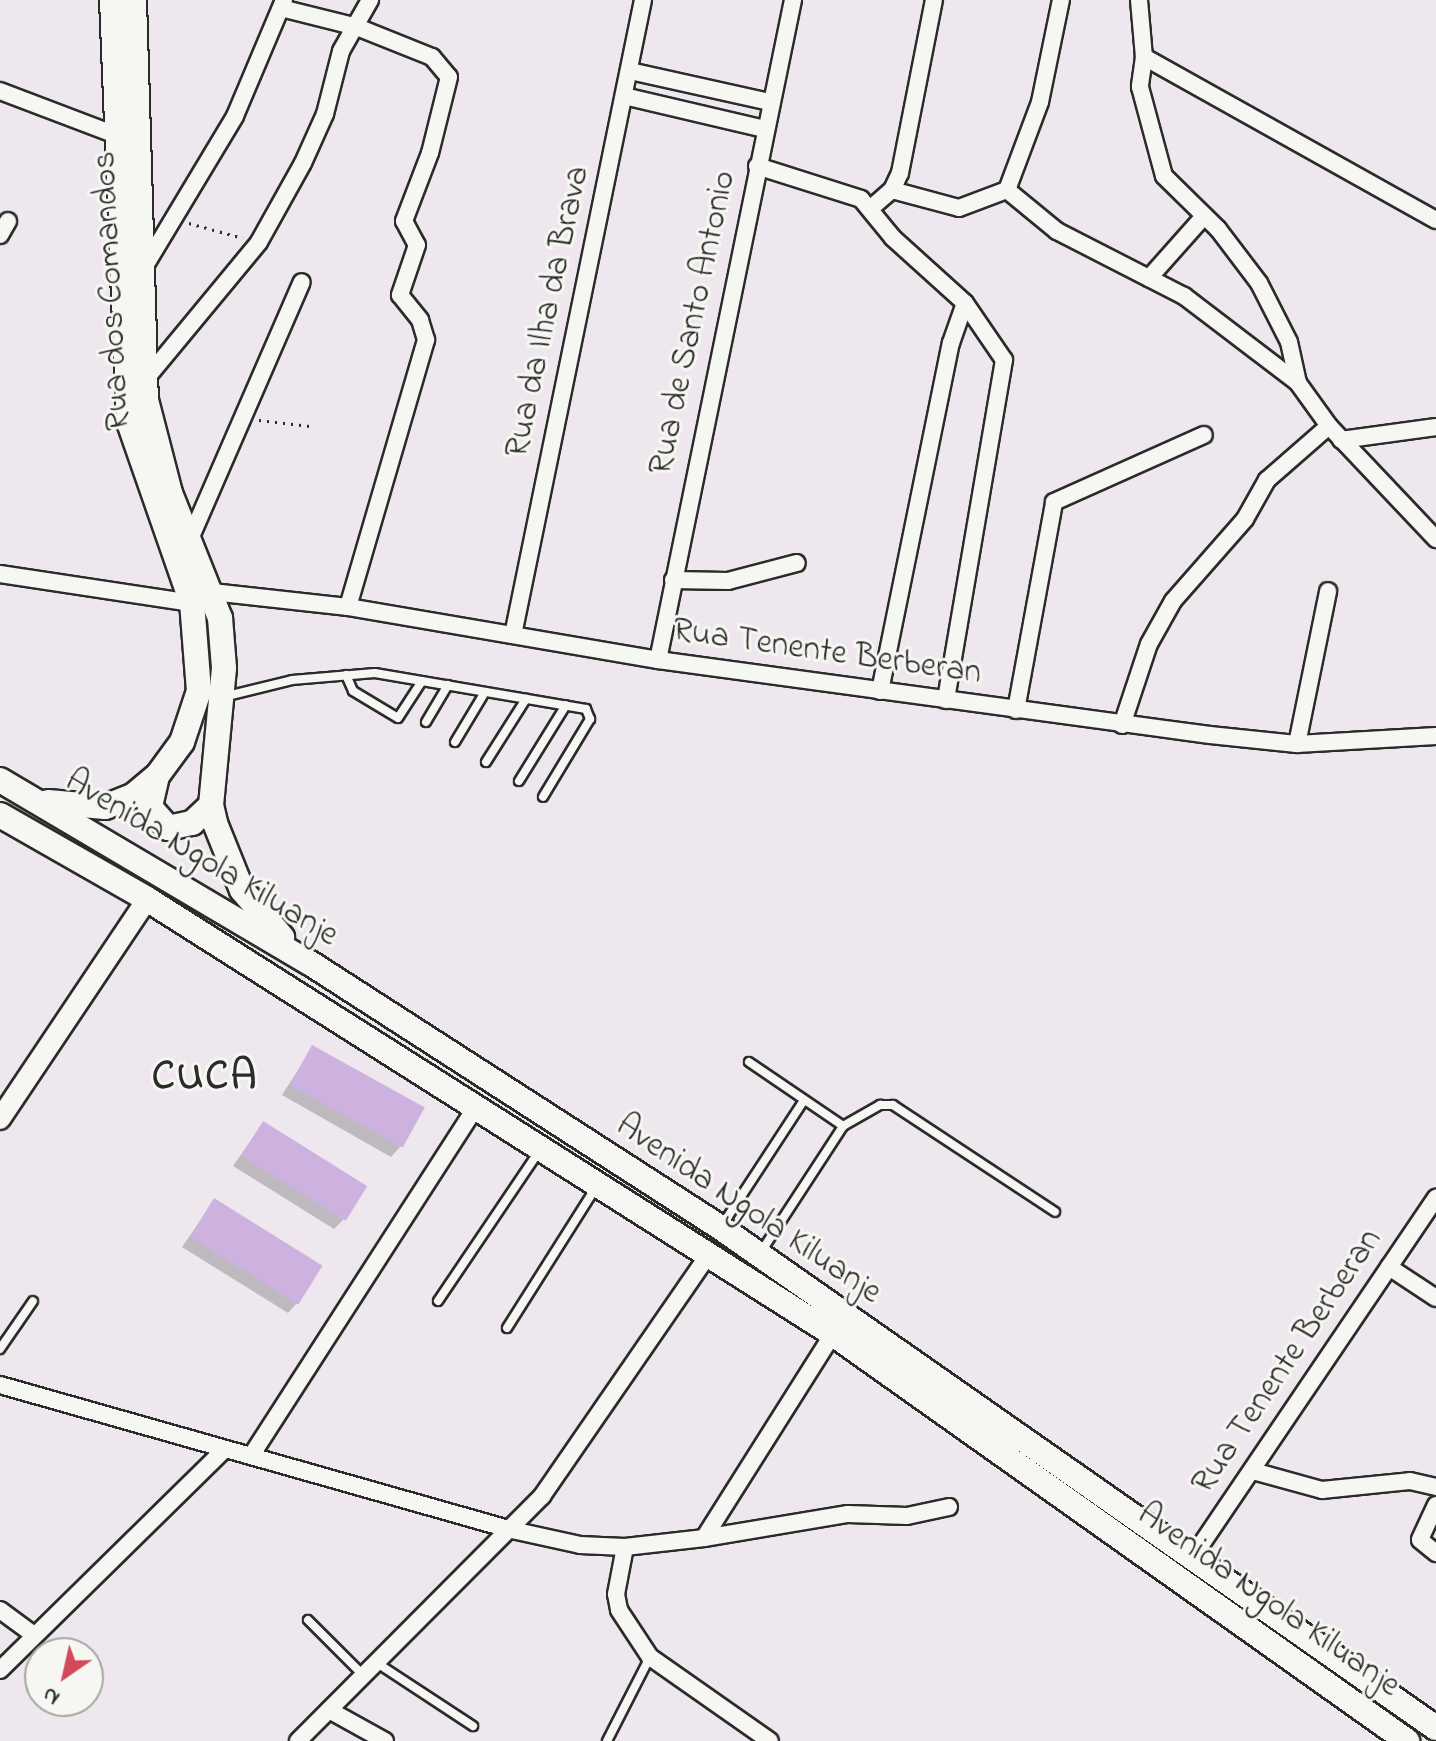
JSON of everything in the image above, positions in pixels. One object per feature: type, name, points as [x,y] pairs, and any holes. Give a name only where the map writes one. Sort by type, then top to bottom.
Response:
[{"type":"main road","name":"Rua dos Comandos","points":[[112,0],[129,422],[222,644],[223,698],[211,805]]},
{"type":"main road","name":"Rua dos Comandos","points":[[38,800],[105,807],[134,795],[157,776],[182,742],[199,691],[202,597],[190,539],[157,455],[145,380],[134,0]]},
{"type":"main road","points":[[157,776],[150,807],[168,828],[192,823],[211,805],[222,848],[242,890],[266,923],[310,963]]},
{"type":"main road","name":"Avenida Ngola Kiluanje","points":[[0,780],[310,963],[721,1228],[1190,1561],[1436,1728]]},
{"type":"main road","name":"Avenida Ngola Kiluanje","points":[[0,815],[147,899],[477,1105],[833,1334],[1380,1730],[1407,1741]]},
{"type":"street","points":[[145,380],[259,242],[303,163],[325,114],[341,51],[370,0]]},
{"type":"street","name":"Rua da Ilha da Brava","points":[[513,635],[643,0]]},
{"type":"street","name":"Rua de Santo Antonio","points":[[658,660],[793,0]]},
{"type":"street","points":[[871,208],[892,190],[934,0]]},
{"type":"street","points":[[892,190],[959,208],[1007,190],[1040,102],[1061,0]]},
{"type":"street","points":[[1139,0],[1144,57],[1140,87],[1164,176],[1238,252],[1289,342],[1298,383]]},
{"type":"street","points":[[141,272],[176,220],[235,116],[282,4],[357,27],[432,57],[447,70],[430,153],[404,221],[417,245],[400,295],[420,320],[426,340],[348,607]]},
{"type":"street","points":[[1144,57],[1436,220]]},
{"type":"street","points":[[630,71],[770,102]]},
{"type":"street","points":[[0,91],[116,135]]},
{"type":"street","points":[[624,96],[765,129]]},
{"type":"street","points":[[757,166],[849,194],[871,208],[893,238],[965,303],[996,344],[1004,377],[946,700]]},
{"type":"street","points":[[1007,190],[1057,231],[1198,306],[1298,383],[1341,440],[1436,539]]},
{"type":"street","points":[[1149,278],[1204,216]]},
{"type":"street","points":[[190,539],[302,282]]},
{"type":"street","points":[[880,691],[951,343],[965,303]]},
{"type":"street","points":[[1122,725],[1149,644],[1173,601],[1245,519],[1267,480],[1329,426]]},
{"type":"street","points":[[1341,440],[1436,427]]},
{"type":"street","points":[[1016,710],[1054,502],[1204,435]]},
{"type":"street","points":[[673,580],[744,579],[797,563]]},
{"type":"street","name":"Rua Tenente Berberan","points":[[0,574],[202,597],[348,607],[658,660],[1122,725],[1297,744],[1436,736]]},
{"type":"street","points":[[1297,744],[1328,591]]},
{"type":"street","points":[[0,1119],[147,899]]},
{"type":"street","points":[[251,1456],[477,1105]]},
{"type":"street","name":"Rua Tenente Berberan","points":[[1190,1561],[1436,1197]]},
{"type":"street","points":[[298,1741],[512,1530],[576,1453],[709,1254]]},
{"type":"street","points":[[1389,1267],[1436,1298]]},
{"type":"street","points":[[704,1538],[833,1334]]},
{"type":"street","points":[[0,1385],[512,1530],[580,1545],[625,1547],[704,1538],[839,1515],[907,1516],[949,1507]]},
{"type":"street","points":[[0,1670],[225,1449]]},
{"type":"street","points":[[1253,1471],[1322,1490],[1410,1481],[1436,1487]]},
{"type":"street","points":[[1436,1505],[1420,1540],[1436,1553]]},
{"type":"street","points":[[625,1547],[616,1594],[619,1610],[650,1657],[770,1741]]},
{"type":"street","points":[[0,1610],[34,1635]]},
{"type":"street","points":[[329,1710],[385,1741]]},
{"type":"lane","points":[[223,698],[292,680],[375,673],[586,709],[590,719],[543,797]]},
{"type":"lane","points":[[346,675],[353,691],[398,718],[422,681]]},
{"type":"lane","points":[[426,722],[448,685]]},
{"type":"lane","points":[[455,742],[485,692]]},
{"type":"lane","points":[[486,762],[526,699]]},
{"type":"lane","points":[[519,781],[566,705]]},
{"type":"lane","points":[[749,1062],[843,1126]]},
{"type":"lane","points":[[721,1228],[804,1100]]},
{"type":"lane","points":[[759,1256],[843,1126],[880,1105],[893,1105],[1055,1212]]},
{"type":"lane","points":[[438,1301],[542,1147]]},
{"type":"lane","points":[[507,1328],[599,1183]]},
{"type":"lane","points":[[0,1349],[33,1301]]},
{"type":"lane","points":[[308,1620],[363,1676]]},
{"type":"lane","points":[[607,1741],[650,1657]]},
{"type":"lane","points":[[377,1663],[473,1726]]},
{"type":"path","points":[[176,220],[259,242]]},
{"type":"path","points":[[243,417],[310,426]]},
{"type":"building","points":[[312,1045],[425,1108],[403,1148],[290,1085]]},
{"type":"building","points":[[263,1121],[367,1186],[346,1221],[241,1156]]},
{"type":"building","points":[[214,1198],[323,1266],[298,1305],[190,1237]]},
{"type":"district","name":"CUCA","points":[[205,1078]]}]
